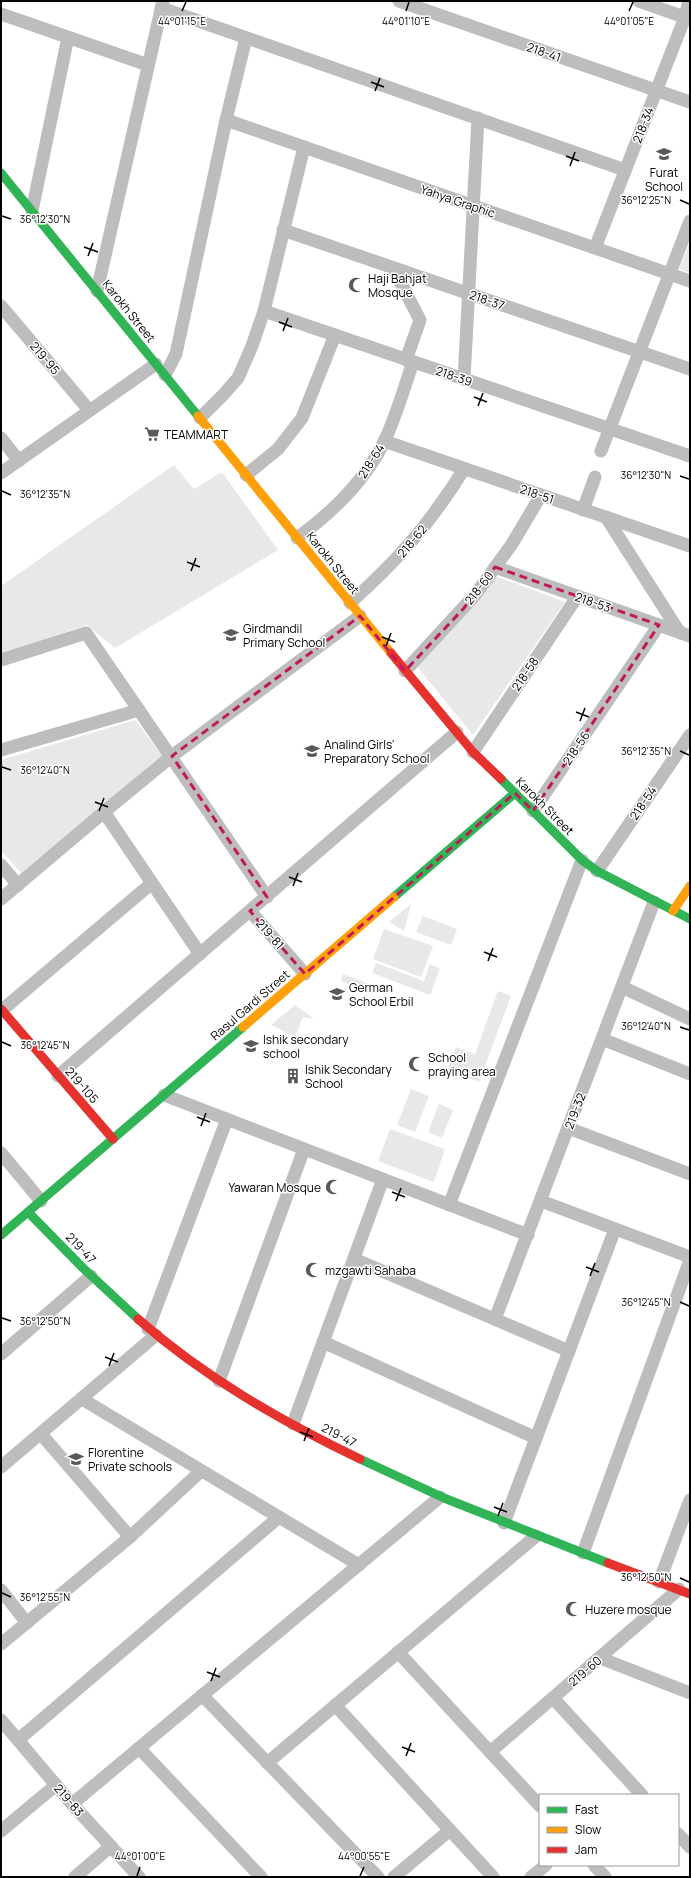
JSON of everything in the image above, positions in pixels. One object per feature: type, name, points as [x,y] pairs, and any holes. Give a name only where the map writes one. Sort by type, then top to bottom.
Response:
[{"type":"street","name":"218-41","points":[[399,1],[690,102]]},
{"type":"street","points":[[639,1],[687,18]]},
{"type":"street","name":"218-34","points":[[595,248],[656,91],[687,18],[689,1]]},
{"type":"street","points":[[96,291],[162,5],[246,38],[625,170]]},
{"type":"street","points":[[2,18],[68,37],[148,65]]},
{"type":"street","points":[[32,211],[68,37]]},
{"type":"street","points":[[165,375],[176,354],[226,120],[246,38]]},
{"type":"street","points":[[464,379],[478,118]]},
{"type":"street","name":"Yahya Graphic","points":[[226,120],[690,281]]},
{"type":"street","points":[[200,418],[223,396],[238,378],[252,346],[264,311],[304,147]]},
{"type":"street","name":"Karokh Street","points":[[1,173],[360,616],[473,752],[582,860],[597,871],[654,902],[690,919]]},
{"type":"street","points":[[601,451],[690,221]]},
{"type":"street","name":"218-37","points":[[284,230],[690,369]]},
{"type":"street","name":"218-64","points":[[297,538],[323,518],[356,485],[371,464],[384,441],[410,361],[420,320],[393,268]]},
{"type":"street","name":"219-95","points":[[1,306],[89,410]]},
{"type":"street","name":"218-39","points":[[264,311],[690,456]]},
{"type":"street","points":[[246,475],[278,449],[302,418],[335,335]]},
{"type":"street","points":[[1,473],[156,364]]},
{"type":"street","points":[[1,438],[19,461]]},
{"type":"street","name":"218-51","points":[[384,441],[690,546]]},
{"type":"street","name":"218-62","points":[[350,603],[386,570],[408,547],[436,512],[464,469]]},
{"type":"street","points":[[583,510],[595,477]]},
{"type":"street","name":"218-60","points":[[405,671],[464,608],[495,567],[541,495]]},
{"type":"street","points":[[606,517],[685,635]]},
{"type":"street","name":"218-53","points":[[495,567],[685,635]]},
{"type":"street","name":"218-58","points":[[473,752],[577,597]]},
{"type":"street","points":[[1,900],[172,756],[360,616]]},
{"type":"street","name":"218-56","points":[[533,811],[659,625]]},
{"type":"street","points":[[1,660],[86,633],[172,756],[267,897]]},
{"type":"street","points":[[1,750],[139,710]]},
{"type":"street","points":[[58,1076],[457,732]]},
{"type":"street","name":"218-54","points":[[597,871],[690,735]]},
{"type":"street","name":"Rasul Gardi Street","points":[[1,1235],[515,793]]},
{"type":"street","points":[[104,812],[200,954]]},
{"type":"street","points":[[449,1204],[582,860]]},
{"type":"street","points":[[1,865],[18,885]]},
{"type":"street","points":[[1,1010],[152,883]]},
{"type":"street","points":[[673,911],[690,886]]},
{"type":"street","name":"219-32","points":[[495,1319],[654,902]]},
{"type":"street","name":"219-81","points":[[250,911],[305,974]]},
{"type":"street","points":[[622,987],[690,1019]]},
{"type":"street","name":"219-105","points":[[1,1010],[113,1139]]},
{"type":"street","points":[[602,1039],[690,1074]]},
{"type":"street","points":[[164,1095],[528,1235]]},
{"type":"street","points":[[1,1467],[82,1399],[152,1332],[227,1119]]},
{"type":"street","points":[[568,1128],[690,1174]]},
{"type":"street","points":[[219,1381],[304,1149]]},
{"type":"street","points":[[1,1153],[41,1201]]},
{"type":"street","points":[[293,1424],[383,1179]]},
{"type":"street","points":[[541,1201],[690,1257]]},
{"type":"street","name":"219-47","points":[[28,1212],[91,1276],[152,1332],[219,1381],[259,1406],[361,1460],[440,1497],[536,1536],[684,1592]]},
{"type":"street","points":[[504,1523],[615,1229]]},
{"type":"street","points":[[354,1259],[569,1351]]},
{"type":"street","points":[[583,1553],[690,1260]]},
{"type":"street","points":[[1,1354],[91,1276]]},
{"type":"street","points":[[323,1342],[536,1438]]},
{"type":"street","points":[[82,1399],[359,1565]]},
{"type":"street","points":[[41,1434],[130,1537]]},
{"type":"street","points":[[1,1644],[130,1537],[201,1471]]},
{"type":"street","points":[[72,1804],[440,1497]]},
{"type":"street","points":[[659,1582],[690,1500]]},
{"type":"street","points":[[18,1740],[279,1517]]},
{"type":"street","points":[[267,1763],[536,1536]]},
{"type":"street","points":[[1,1590],[27,1623]]},
{"type":"street","name":"219-60","points":[[490,1752],[600,1658],[684,1592]]},
{"type":"street","points":[[398,1652],[539,1805]]},
{"type":"street","points":[[600,1658],[690,1693]]},
{"type":"street","points":[[202,1695],[378,1877]]},
{"type":"street","points":[[553,1698],[641,1794]]},
{"type":"street","points":[[335,1706],[493,1877]]},
{"type":"street","name":"219-83","points":[[1,1720],[72,1804],[140,1877]]},
{"type":"street","points":[[138,1748],[261,1877]]},
{"type":"street","points":[[1,1831],[56,1785]]},
{"type":"street","points":[[394,1877],[450,1830]]},
{"type":"street","points":[[679,1835],[690,1847]]},
{"type":"street","points":[[75,1877],[111,1846]]},
{"type":"street","points":[[531,1877],[545,1866]]},
{"type":"street","points":[[595,1866],[605,1877]]},
{"type":"highlighted area","points":[[495,567],[659,625],[533,811],[515,793],[305,974],[250,911],[267,897],[172,756],[360,616],[405,671],[464,608]]},
{"type":"shaded area","points":[[690,242],[690,273],[679,269]]},
{"type":"shaded area","points":[[174,465],[194,489],[222,472],[278,550],[115,648],[87,625],[1,654],[1,586]]},
{"type":"shaded area","points":[[495,576],[565,602],[473,735],[416,665]]},
{"type":"shaded area","points":[[135,720],[164,758],[21,873],[1,850],[1,760]]},
{"type":"shaded area","points":[[411,904],[404,931],[389,922]]},
{"type":"shaded area","points":[[423,916],[457,929],[451,945],[416,932]]},
{"type":"shaded area","points":[[384,929],[433,946],[421,977],[373,959]]},
{"type":"shaded area","points":[[376,963],[424,981],[430,964],[440,968],[430,995],[372,973]]},
{"type":"shaded area","points":[[343,974],[372,985],[369,992],[341,981]]},
{"type":"shaded area","points":[[498,991],[511,996],[479,1082],[447,1070],[456,1047],[475,1054]]},
{"type":"shaded area","points":[[295,1005],[314,1019],[303,1017],[295,1037],[271,1025]]},
{"type":"shaded area","points":[[411,1089],[429,1096],[415,1132],[397,1125]]},
{"type":"shaded area","points":[[439,1104],[453,1110],[442,1138],[428,1132]]},
{"type":"shaded area","points":[[390,1129],[445,1149],[434,1182],[378,1161]]},
{"type":"traffic: fast","points":[[1,173],[198,416]]},
{"type":"traffic: fast","points":[[501,779],[582,860],[597,871],[690,919]]},
{"type":"traffic: fast","points":[[394,897],[515,793]]},
{"type":"traffic: fast","points":[[1,1235],[243,1027]]},
{"type":"traffic: fast","points":[[28,1212],[83,1268],[138,1319]]},
{"type":"traffic: fast","points":[[360,1459],[444,1498],[608,1563]]},
{"type":"traffic: slow","points":[[198,416],[391,653]]},
{"type":"traffic: slow","points":[[673,911],[690,886]]},
{"type":"traffic: slow","points":[[243,1027],[394,897]]},
{"type":"traffic: jam","points":[[391,653],[473,752],[501,779]]},
{"type":"traffic: jam","points":[[1,1009],[113,1139]]},
{"type":"traffic: jam","points":[[138,1319],[163,1340],[216,1379],[272,1413],[360,1459]]},
{"type":"traffic: jam","points":[[608,1563],[690,1594]]},
{"type":"place","name":"Furat School","points":[[664,154]]},
{"type":"place","name":"Haji Bahjat Mosque","points":[[356,285]]},
{"type":"place","name":"TEAMMART","points":[[152,434]]},
{"type":"place","name":"Girdmandil Primary School","points":[[231,635]]},
{"type":"place","name":"Analind Girls' Preparatory School","points":[[312,751]]},
{"type":"place","name":"German School Erbil","points":[[337,994]]},
{"type":"place","name":"Ishik secondary school","points":[[251,1046]]},
{"type":"place","name":"School praying area","points":[[416,1064]]},
{"type":"place","name":"Ishik Secondary School","points":[[293,1076]]},
{"type":"place","name":"Yawaran Mosque","points":[[333,1187]]},
{"type":"place","name":"mzgawti Sahaba","points":[[313,1270]]},
{"type":"place","name":"Florentine Private schools","points":[[76,1459]]},
{"type":"place","name":"Huzere mosque","points":[[573,1609]]}]
